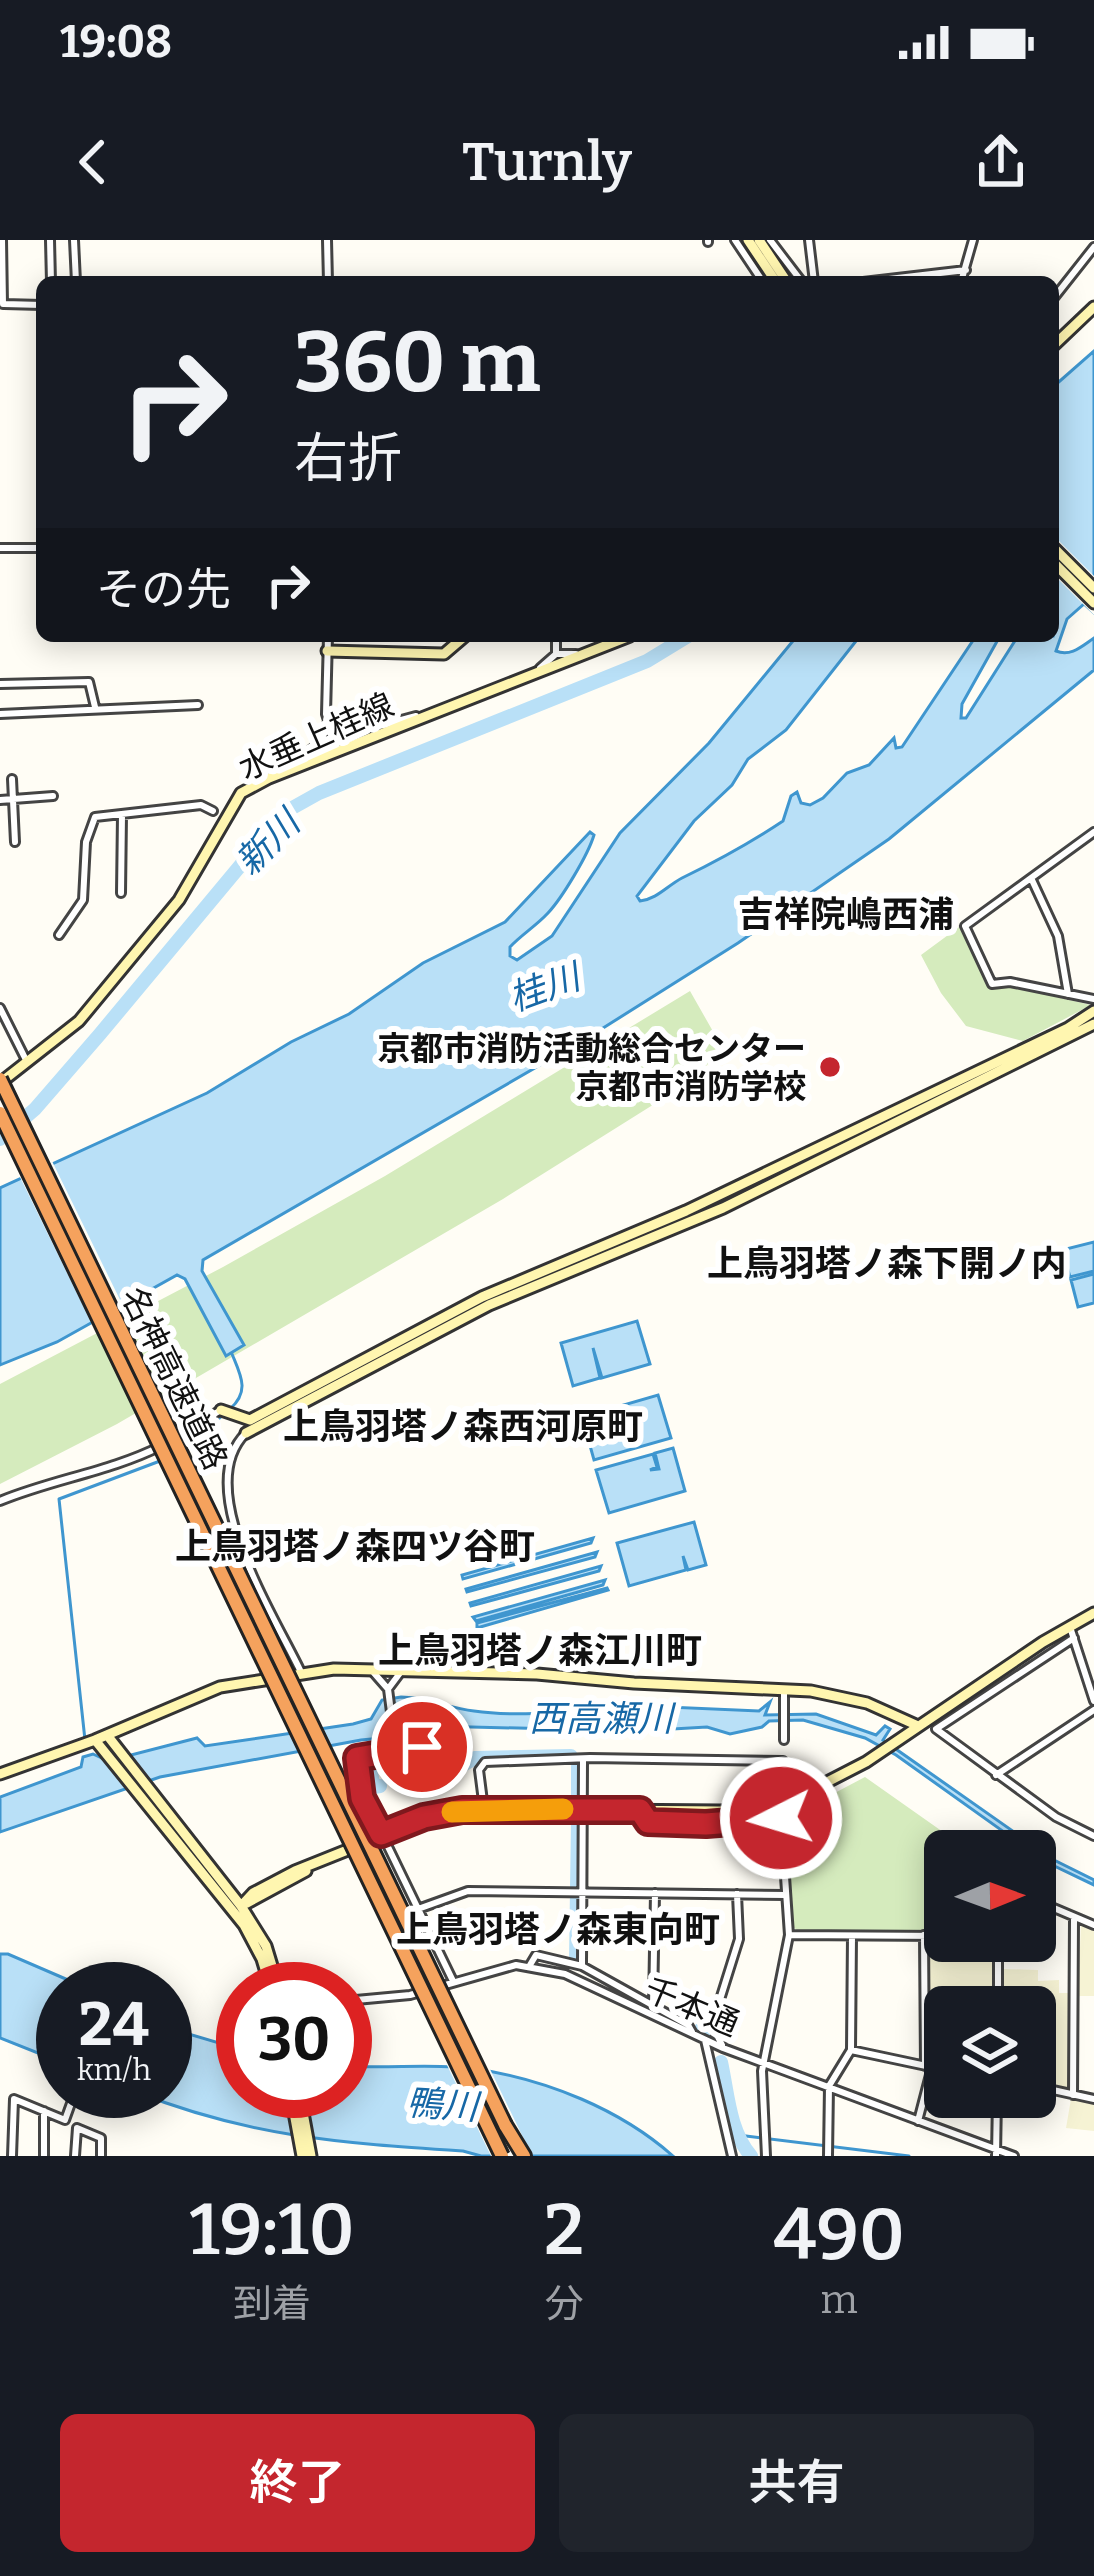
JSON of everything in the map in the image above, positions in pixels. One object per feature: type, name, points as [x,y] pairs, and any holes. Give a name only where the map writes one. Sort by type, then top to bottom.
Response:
[{"type":"highway","name":"名神高速道路","points":[[0,1081],[522,2156]]},
{"type":"highway","name":"名神高速道路","points":[[0,1113],[502,2156]]},
{"type":"street","points":[[2,240],[2,304],[36,305]]},
{"type":"street","points":[[50,240],[51,276]]},
{"type":"street","points":[[74,240],[76,276]]},
{"type":"street","points":[[328,240],[328,276]]},
{"type":"street","points":[[735,240],[760,276]]},
{"type":"street","points":[[748,240],[772,276]]},
{"type":"street","points":[[759,240],[783,276]]},
{"type":"street","points":[[770,240],[797,276]]},
{"type":"street","points":[[808,240],[813,276]]},
{"type":"street","points":[[964,276],[973,240]]},
{"type":"street","points":[[1059,291],[1094,247]]},
{"type":"street","points":[[914,276],[966,270]]},
{"type":"street","points":[[1059,340],[1094,307]]},
{"type":"street","points":[[0,548],[36,548]]},
{"type":"street","points":[[1059,553],[1094,588]]},
{"type":"street","points":[[1059,568],[1094,603]]},
{"type":"street","points":[[278,776],[318,746],[327,724],[328,642]]},
{"type":"street","points":[[327,651],[444,655],[458,642]]},
{"type":"street","points":[[537,674],[556,655],[556,642]]},
{"type":"street","name":"水垂上桂線","points":[[0,1081],[79,1021],[179,900],[242,793],[615,642]]},
{"type":"street","points":[[556,655],[585,655]]},
{"type":"street","points":[[0,684],[89,682],[95,707]]},
{"type":"street","points":[[0,714],[198,705]]},
{"type":"street","points":[[327,724],[333,732],[346,735],[431,716]]},
{"type":"street","points":[[12,779],[16,842]]},
{"type":"street","points":[[0,800],[53,796]]},
{"type":"street","points":[[58,935],[83,900],[86,842],[95,817],[201,805],[213,811]]},
{"type":"street","points":[[121,893],[122,815]]},
{"type":"street","points":[[1094,832],[965,926],[992,984],[1010,982],[1094,999]]},
{"type":"street","points":[[1032,880],[1058,936],[1068,994]]},
{"type":"street","points":[[0,1008],[26,1062]]},
{"type":"street","points":[[301,1672],[227,1509],[232,1458],[247,1433],[561,1269],[1047,1038],[1094,1011]]},
{"type":"street","points":[[0,1501],[32,1487],[126,1461],[221,1410],[250,1420],[426,1324],[723,1208],[1094,1024]]},
{"type":"street","points":[[1094,1613],[936,1729],[1055,1817],[1094,1836]]},
{"type":"street","points":[[1072,1633],[1094,1701]]},
{"type":"street","points":[[238,1908],[310,1868],[424,1817],[484,1809],[721,1811],[770,1806],[832,1783],[1072,1633]]},
{"type":"street","points":[[0,1774],[220,1687],[334,1670],[537,1674],[833,1694],[884,1709],[912,1729]]},
{"type":"street","points":[[388,1689],[400,1672]]},
{"type":"street","points":[[374,1673],[388,1689],[396,1751]]},
{"type":"street","points":[[784,1692],[784,1740]]},
{"type":"street","points":[[996,1774],[1094,1710]]},
{"type":"street","points":[[107,1735],[156,1808]]},
{"type":"street","points":[[95,1740],[238,1908],[266,1946],[269,1962]]},
{"type":"street","points":[[422,1747],[357,1758],[362,1798],[453,1981]]},
{"type":"street","points":[[582,1966],[583,1760]]},
{"type":"street","points":[[484,1809],[478,1770],[485,1762],[783,1761],[783,1791]]},
{"type":"street","points":[[640,1810],[648,1822],[706,1824],[781,1815],[789,1935],[764,2062],[766,2156]]},
{"type":"street","points":[[418,1909],[468,1891],[786,1894]]},
{"type":"street","points":[[653,2006],[655,1893]]},
{"type":"street","points":[[723,2048],[712,2025],[739,1939],[737,1894]]},
{"type":"street","points":[[1056,1910],[1094,1924]]},
{"type":"street","points":[[1072,2095],[1074,1918]]},
{"type":"street","points":[[789,1935],[924,1935]]},
{"type":"street","points":[[828,2156],[829,2086],[851,2050],[852,1936]]},
{"type":"street","points":[[530,1965],[536,1955],[582,1966],[688,2025],[693,2034]]},
{"type":"street","name":"千本通","points":[[372,1999],[410,1995],[530,1965],[565,1974],[723,2048],[1014,2156]]},
{"type":"street","points":[[705,2039],[732,2156]]},
{"type":"street","points":[[851,2050],[924,2066]]},
{"type":"street","points":[[918,2121],[924,2089]]},
{"type":"street","points":[[1056,2091],[1094,2099]]},
{"type":"street","points":[[12,2156],[14,2099],[36,2108]]},
{"type":"street","points":[[44,2118],[44,2156]]},
{"type":"street","points":[[298,2118],[302,2156]]},
{"type":"street","points":[[302,2118],[311,2156]]},
{"type":"street","points":[[996,2153],[997,2118]]},
{"type":"street","points":[[75,2156],[77,2128],[101,2138],[100,2156]]},
{"type":"shaded area","points":[[1081,1924],[1094,1929],[1094,1996],[1078,1996]]},
{"type":"shaded area","points":[[927,1962],[994,1962],[994,1986],[928,1986]]},
{"type":"shaded area","points":[[1004,1969],[1038,1970],[1038,1981],[1059,1980],[1059,1993],[1070,1993],[1069,2089],[1056,2086],[1056,1986],[1004,1986]]},
{"type":"shaded area","points":[[1071,2099],[1094,2104],[1094,2131],[1066,2128]]},
{"type":"green space","points":[[959,927],[991,987],[1013,987],[1091,1005],[1023,1041],[966,1026],[921,955]]},
{"type":"green space","points":[[690,991],[723,1049],[691,1081],[503,1199],[117,1424],[0,1484],[0,1384],[385,1176]]},
{"type":"green space","points":[[865,1777],[940,1830],[924,1830],[924,1931],[797,1930],[791,1925],[787,1811]]},
{"type":"water","name":"桂川","points":[[1094,351],[1094,613],[1084,604],[1067,619],[1056,651],[1071,652],[1094,638],[1094,670],[889,839],[738,943],[592,1035],[203,1260],[202,1271],[244,1345],[226,1356],[185,1279],[177,1275],[57,1342],[0,1365],[0,1188],[207,1093],[291,1042],[349,1014],[423,963],[505,922],[590,832],[594,835],[591,843],[567,887],[548,913],[510,947],[510,956],[517,960],[552,936],[620,833],[709,743],[792,642],[855,642],[786,730],[748,759],[732,785],[694,821],[637,896],[640,901],[783,821],[791,796],[797,792],[801,803],[810,805],[847,773],[869,765],[894,738],[896,748],[902,747],[972,642],[997,642],[962,704],[961,718],[966,718],[1014,642],[1059,642],[1059,382]]},
{"type":"water","points":[[1094,1242],[1094,1271],[1070,1277],[1062,1250]]},
{"type":"water","points":[[1094,1274],[1094,1303],[1078,1307],[1071,1280]]},
{"type":"water","points":[[637,1321],[650,1364],[602,1378],[593,1348],[600,1378],[573,1386],[561,1343]]},
{"type":"water","points":[[658,1395],[671,1438],[594,1460],[582,1417]]},
{"type":"water","points":[[673,1448],[685,1491],[609,1513],[596,1470],[653,1454],[657,1467],[650,1470],[659,1469],[655,1453]]},
{"type":"water","points":[[694,1522],[706,1565],[688,1570],[683,1556],[686,1570],[629,1586],[617,1543]]},
{"type":"water","points":[[593,1538],[591,1543],[463,1579],[462,1575]]},
{"type":"water","points":[[597,1552],[595,1557],[466,1589]]},
{"type":"water","points":[[601,1566],[599,1571],[470,1603]]},
{"type":"water","points":[[605,1580],[603,1585],[476,1621],[473,1617]]},
{"type":"water","points":[[608,1590],[477,1628],[477,1623]]},
{"type":"water","points":[[613,1635],[616,1644],[589,1653],[616,1646],[617,1651],[601,1656],[618,1652],[619,1656],[591,1664],[585,1642]]},
{"type":"water","name":"西高瀬川","points":[[401,1697],[513,1714],[580,1712],[577,1703],[759,1711],[770,1702],[765,1715],[816,1714],[876,1735],[885,1726],[890,1729],[883,1740],[1011,1830],[1001,1830],[865,1738],[803,1720],[769,1721],[730,1734],[707,1727],[638,1731],[432,1726],[413,1735],[160,1777],[0,1832],[0,1797],[81,1767],[83,1757],[93,1754],[108,1761],[197,1738],[205,1746],[353,1724],[371,1719],[382,1700]]},
{"type":"water","points":[[1056,1861],[1094,1880],[1094,1885],[1056,1867]]},
{"type":"water","points":[[0,1954],[8,1954],[36,1966],[36,2052],[0,2038]]},
{"type":"water","name":"鴨川","points":[[192,2035],[216,2042],[216,2118],[372,2118],[372,2066],[446,2066],[530,2081],[581,2099],[630,2124],[673,2156],[481,2156],[296,2135],[217,2119],[192,2111]]},
{"type":"pier","points":[[1059,541],[1094,576],[1094,615],[1059,580]]},
{"type":"pier","points":[[50,1157],[125,1310],[94,1328],[18,1173]]},
{"type":"pier","points":[[446,2063],[488,2065],[532,2156],[491,2156]]},
{"type":"waterway","name":"新川","points":[[0,1139],[35,1109],[285,812],[319,793],[647,661],[678,642]]},
{"type":"waterway","points":[[230,1409],[242,1389],[232,1354]]},
{"type":"waterway","points":[[184,1447],[223,1415]]},
{"type":"waterway","points":[[85,1740],[59,1499],[160,1461]]},
{"type":"waterway","name":"西高瀬川","points":[[422,1779],[446,1775],[475,1758],[571,1756]]},
{"type":"waterway","points":[[578,1766],[578,1800]]},
{"type":"waterway","points":[[371,1773],[374,1787],[380,1786]]},
{"type":"waterway","points":[[576,1959],[578,1819]]},
{"type":"waterway","points":[[701,2029],[714,2035]]},
{"type":"waterway","points":[[721,2062],[734,2123],[751,2156]]},
{"type":"waterway","points":[[738,2135],[909,2156]]},
{"type":"slow traffic","points":[[452,1812],[563,1809]]},
{"type":"place","name":"京都市消防活動総合センター 京都市消防学校","points":[[830,1067]]},
{"type":"district","name":"吉祥院嶋西浦","points":[[846,914]]},
{"type":"district","name":"上鳥羽塔ノ森下開ノ内","points":[[887,1263]]},
{"type":"district","name":"上鳥羽塔ノ森西河原町","points":[[463,1426]]},
{"type":"district","name":"上鳥羽塔ノ森四ツ谷町","points":[[355,1546]]},
{"type":"district","name":"上鳥羽塔ノ森江川町","points":[[540,1650]]},
{"type":"district","name":"上鳥羽塔ノ森東向町","points":[[558,1929]]},
{"type":"route","points":[[422,1747],[357,1758],[362,1798],[381,1834],[424,1817],[484,1809],[640,1810],[648,1822],[706,1824],[781,1818]]}]
